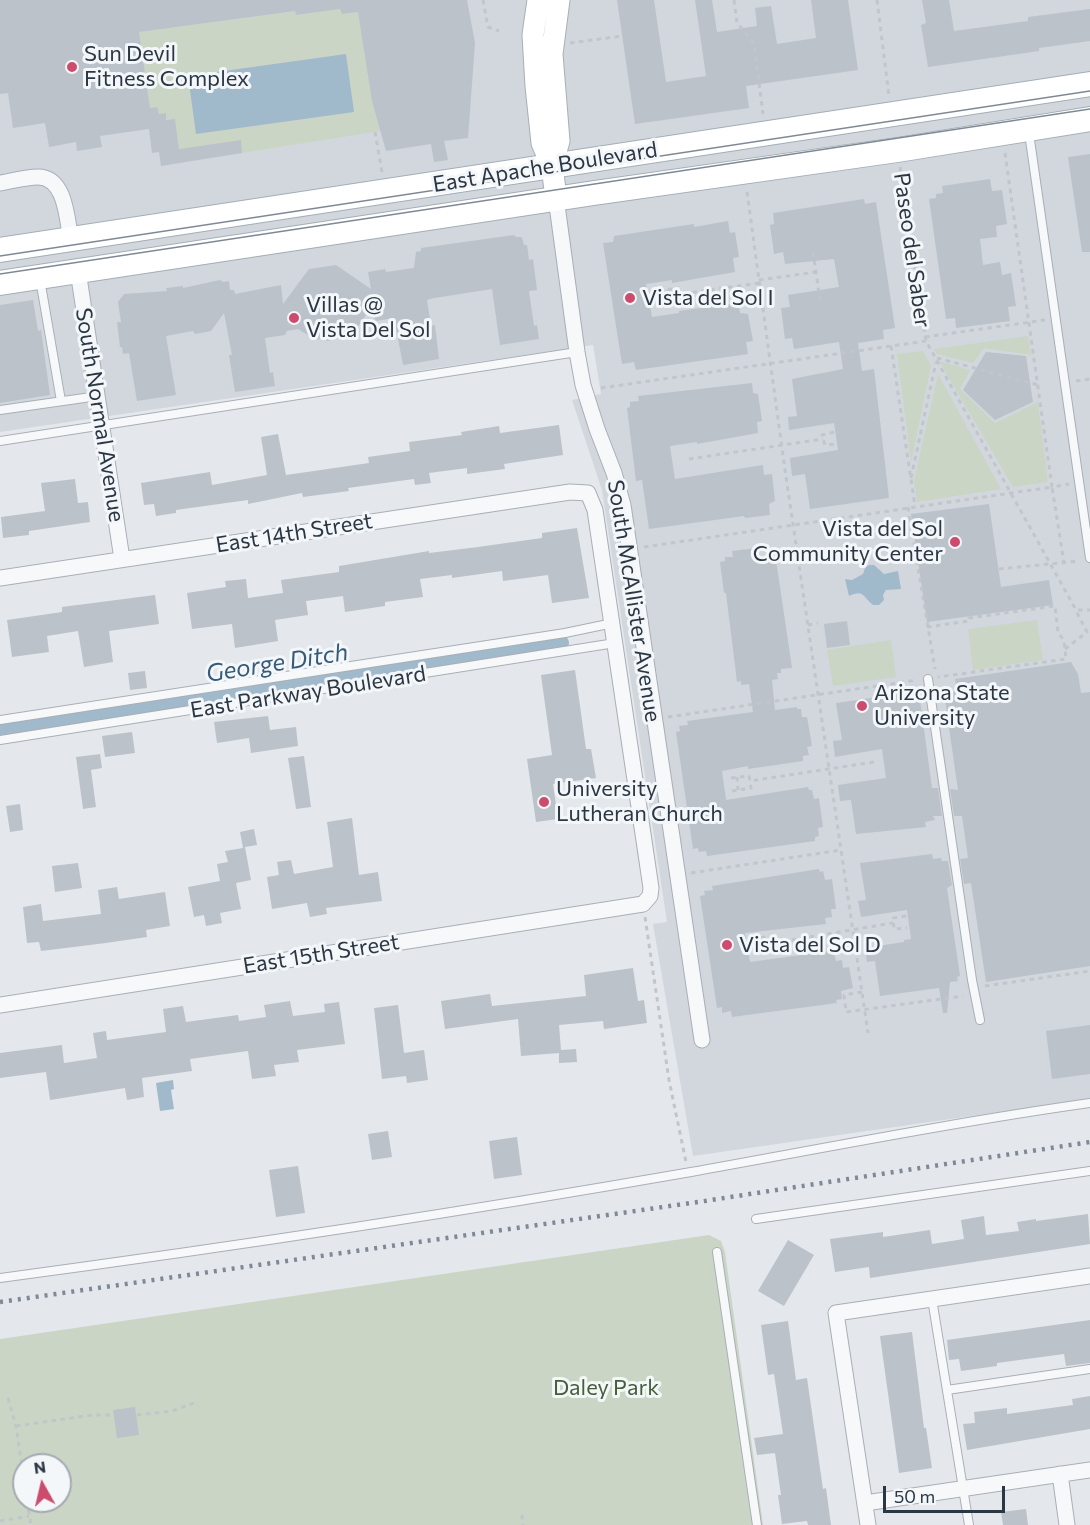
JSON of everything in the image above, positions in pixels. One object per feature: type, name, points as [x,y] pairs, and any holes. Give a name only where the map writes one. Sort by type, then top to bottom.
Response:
[{"type":"main road","name":"East Apache Boulevard","points":[[0,250],[1090,84]]},
{"type":"main road","name":"East Apache Boulevard","points":[[0,283],[1090,119]]},
{"type":"main road","points":[[78,271],[94,255],[106,249],[174,238],[198,226],[202,219]]},
{"type":"main road","points":[[0,265],[47,258],[69,246],[71,240]]},
{"type":"street","name":"South McAllister Avenue","points":[[538,0],[533,35],[542,143],[552,166],[577,352],[589,405],[614,473],[622,504],[702,1040]]},
{"type":"street","name":"South McAllister Avenue","points":[[552,166],[559,141],[552,54],[559,0]]},
{"type":"street","points":[[0,183],[38,177],[47,178],[56,184],[62,197],[71,240]]},
{"type":"street","name":"South Normal Avenue","points":[[78,271],[122,559]]},
{"type":"street","name":"East 14th Street","points":[[0,578],[570,492],[588,493]]},
{"type":"street","name":"South McAllister Avenue","points":[[588,493],[595,510],[651,888],[650,896],[643,904]]},
{"type":"street","name":"East 15th Street","points":[[0,1005],[643,904]]},
{"type":"street","points":[[868,1525],[836,1313],[1090,1276]]},
{"type":"street","points":[[865,1503],[1090,1470]]},
{"type":"street","points":[[1060,1474],[1067,1525]]},
{"type":"lane","points":[[1029,129],[1090,558]]},
{"type":"lane","points":[[40,277],[62,401]]},
{"type":"lane","points":[[0,441],[577,352]]},
{"type":"lane","points":[[0,410],[98,396]]},
{"type":"lane","name":"East Parkway Boulevard","points":[[0,720],[565,633],[613,623]]},
{"type":"lane","name":"East Parkway Boulevard","points":[[0,740],[615,643]]},
{"type":"lane","points":[[928,679],[970,969],[980,1020]]},
{"type":"lane","points":[[0,1278],[139,1260],[448,1212],[690,1172],[997,1116],[1090,1103]]},
{"type":"lane","points":[[756,1219],[1090,1171]]},
{"type":"lane","points":[[717,1252],[758,1525]]},
{"type":"lane","points":[[932,1299],[969,1525]]},
{"type":"lane","points":[[947,1390],[1090,1369]]},
{"type":"path","points":[[483,0],[488,27],[500,31]]},
{"type":"path","points":[[734,0],[737,22],[754,44],[763,116]]},
{"type":"path","points":[[877,0],[889,97]]},
{"type":"path","points":[[568,44],[622,36]]},
{"type":"path","points":[[375,132],[382,174]]},
{"type":"path","points":[[1005,153],[1064,563]]},
{"type":"path","name":"Paseo del Saber","points":[[899,160],[925,339],[1087,632],[1065,649]]},
{"type":"path","points":[[744,172],[868,1033]]},
{"type":"path","points":[[813,252],[820,300]]},
{"type":"path","points":[[681,294],[816,272]]},
{"type":"path","points":[[659,291],[678,288],[681,294],[679,300],[661,303]]},
{"type":"path","points":[[667,290],[669,302]]},
{"type":"path","points":[[598,389],[1056,319]]},
{"type":"path","points":[[891,346],[915,506]]},
{"type":"path","points":[[911,480],[936,359],[1038,385]]},
{"type":"path","points":[[834,432],[823,434],[823,439],[825,445],[835,444]]},
{"type":"path","points":[[690,459],[823,439]]},
{"type":"path","points":[[642,547],[1080,483]]},
{"type":"path","points":[[666,717],[1066,659],[1055,606],[969,618],[969,621],[927,627],[908,507]]},
{"type":"path","points":[[999,569],[1082,561]]},
{"type":"path","points":[[799,563],[810,562]]},
{"type":"path","points":[[1076,610],[1090,610]]},
{"type":"path","points":[[808,625],[818,623]]},
{"type":"path","points":[[750,781],[874,762]]},
{"type":"path","points":[[731,778],[749,776],[751,788],[732,791]]},
{"type":"path","points":[[737,777],[738,790]]},
{"type":"path","points":[[689,874],[842,850]]},
{"type":"path","points":[[643,904],[669,1080],[690,1172]]},
{"type":"path","points":[[906,916],[893,918],[894,929],[907,928]]},
{"type":"path","points":[[774,943],[894,923]]},
{"type":"path","points":[[752,939],[773,936],[774,948],[754,952]]},
{"type":"path","points":[[760,938],[762,950]]},
{"type":"path","points":[[862,992],[844,995],[846,1012],[865,1009]]},
{"type":"path","points":[[8,1398],[16,1426],[20,1453]]},
{"type":"path","points":[[136,1415],[172,1411],[197,1402]]},
{"type":"path","points":[[16,1426],[113,1414]]},
{"type":"path","points":[[29,1513],[31,1525]]},
{"type":"path","points":[[522,1515],[523,1525]]},
{"type":"path","points":[[0,1521],[29,1516]]},
{"type":"shaded area","name":"Arizona State University","points":[[0,0],[1090,0],[1090,1099],[693,1156],[653,924],[667,922],[602,490],[572,400],[601,394],[593,345],[0,432]]},
{"type":"green space","points":[[340,9],[342,14],[358,12],[380,131],[242,153],[241,140],[179,149],[175,119],[166,120],[166,113],[159,114],[157,107],[150,108],[139,32],[295,11],[296,15]]},
{"type":"green space","points":[[1028,336],[1031,355],[984,348],[973,363],[937,354],[934,349]]},
{"type":"green space","points":[[923,351],[931,366],[911,462],[897,354]]},
{"type":"green space","points":[[939,361],[970,370],[960,389],[995,423],[1038,402],[1048,482],[1013,487]]},
{"type":"green space","points":[[938,374],[1001,489],[917,502],[914,481]]},
{"type":"green space","points":[[1037,620],[1043,660],[973,670],[968,629]]},
{"type":"green space","points":[[891,640],[896,677],[833,686],[827,650]]},
{"type":"green space","name":"Daley Park","points":[[709,1235],[721,1241],[725,1252],[763,1525],[0,1525],[0,1339]]},
{"type":"water","points":[[346,54],[354,112],[196,134],[188,76]]},
{"type":"water","points":[[869,565],[874,565],[884,574],[898,571],[901,589],[886,590],[883,595],[884,600],[879,605],[873,605],[858,593],[849,596],[845,579],[852,580],[863,574]]},
{"type":"water","points":[[173,1080],[174,1089],[171,1090],[174,1109],[160,1111],[156,1083]]},
{"type":"building","name":"Sun Devil Fitness Complex","points":[[0,0],[467,0],[475,43],[468,138],[444,141],[448,160],[434,162],[431,144],[386,151],[372,101],[358,12],[342,14],[340,9],[296,15],[295,11],[139,32],[150,108],[157,107],[159,114],[166,113],[166,120],[175,119],[179,149],[241,140],[242,153],[161,166],[159,152],[152,153],[149,129],[100,136],[102,147],[77,151],[76,142],[49,147],[45,123],[13,128],[8,93],[0,94]]},
{"type":"building","points":[[617,0],[654,0],[666,82],[706,76],[695,0],[712,0],[717,32],[757,26],[755,8],[771,6],[777,44],[816,38],[811,0],[848,0],[858,70],[746,86],[749,108],[635,124]]},
{"type":"building","points":[[922,0],[949,0],[954,31],[1028,21],[1028,17],[1090,9],[1090,41],[928,67],[921,25],[926,23]]},
{"type":"building","points":[[1090,154],[1090,252],[1082,252],[1068,157]]},
{"type":"building","points":[[990,179],[992,191],[1002,190],[1007,224],[996,226],[997,237],[980,239],[983,265],[1000,262],[1002,275],[1011,273],[1016,306],[1008,307],[1010,321],[956,328],[955,318],[946,319],[929,199],[936,198],[936,194],[943,193],[942,186]]},
{"type":"building","points":[[864,199],[865,204],[876,202],[895,328],[883,330],[884,339],[858,343],[862,371],[874,369],[889,498],[810,509],[805,474],[792,476],[790,458],[838,450],[834,423],[789,430],[788,417],[797,416],[792,379],[843,369],[839,342],[794,349],[792,338],[785,339],[781,308],[790,307],[788,295],[839,287],[834,259],[785,264],[783,252],[774,254],[770,225],[774,224],[773,213]]},
{"type":"building","name":"Vista del Sol I","points":[[728,221],[730,233],[735,232],[739,257],[733,258],[735,272],[672,283],[672,280],[646,284],[652,317],[738,303],[740,313],[748,314],[753,341],[746,342],[748,354],[636,370],[634,362],[622,364],[603,243],[613,242],[614,236]]},
{"type":"building","name":"Villas @ Vista Del Sol","points":[[514,235],[522,237],[524,245],[527,245],[529,260],[533,259],[537,290],[529,291],[534,326],[537,325],[539,339],[500,345],[492,289],[434,298],[427,300],[431,326],[435,325],[439,359],[403,365],[394,318],[376,321],[370,309],[353,334],[342,335],[341,338],[327,341],[324,338],[316,340],[298,329],[287,331],[285,335],[265,338],[270,373],[273,372],[275,386],[235,392],[229,355],[232,355],[224,313],[211,331],[195,334],[193,331],[166,336],[176,395],[137,401],[129,353],[123,354],[122,347],[120,347],[117,322],[121,322],[118,302],[124,294],[167,291],[166,288],[183,286],[183,288],[220,280],[229,281],[230,290],[234,290],[235,294],[281,285],[283,304],[309,269],[336,265],[371,289],[368,272],[414,268],[416,252],[421,251],[421,248]]},
{"type":"building","points":[[33,300],[38,331],[41,330],[50,395],[0,403],[0,305]]},
{"type":"building","points":[[986,352],[1026,356],[1033,402],[995,420],[963,390]]},
{"type":"building","points":[[752,383],[753,393],[758,394],[762,421],[757,422],[758,433],[697,444],[697,442],[670,446],[675,479],[763,465],[764,475],[772,474],[775,501],[769,504],[770,515],[745,518],[744,516],[649,529],[642,480],[636,481],[627,408],[630,407],[630,402],[639,401],[638,396]]},
{"type":"building","points":[[559,425],[563,455],[504,464],[505,469],[467,474],[467,468],[429,473],[431,483],[415,485],[414,479],[303,497],[302,493],[248,504],[248,500],[176,510],[176,513],[156,516],[154,504],[144,505],[141,483],[210,472],[212,485],[267,475],[261,437],[278,434],[286,475],[369,463],[368,457],[410,451],[409,442],[462,435],[461,432],[499,426],[500,433]]},
{"type":"building","points":[[75,479],[78,503],[88,502],[90,522],[29,531],[29,535],[3,538],[1,517],[45,511],[41,483]]},
{"type":"building","name":"Vista del Sol Community Center","points":[[989,504],[1001,587],[1049,580],[1053,605],[927,622],[911,514]]},
{"type":"building","points":[[577,528],[589,598],[552,603],[548,575],[503,581],[502,571],[452,578],[452,575],[420,579],[423,597],[385,602],[385,606],[345,612],[343,596],[306,601],[308,615],[275,620],[278,641],[235,648],[232,624],[192,629],[187,593],[226,587],[225,581],[246,579],[248,598],[283,593],[281,580],[339,572],[339,566],[429,551],[429,553],[542,538],[542,533]]},
{"type":"building","points":[[758,548],[759,557],[764,562],[776,560],[792,668],[781,669],[781,673],[777,673],[778,679],[772,680],[775,710],[797,707],[801,709],[802,717],[807,717],[812,746],[807,747],[809,755],[803,756],[803,761],[722,771],[726,800],[808,787],[812,790],[814,799],[819,798],[823,827],[818,828],[819,836],[815,837],[815,841],[707,856],[706,851],[699,852],[698,848],[693,849],[676,732],[680,731],[679,726],[688,725],[687,721],[753,712],[749,684],[741,685],[741,681],[737,682],[720,562],[725,561],[725,557],[733,557],[732,551]]},
{"type":"building","points":[[155,595],[159,624],[109,631],[113,662],[84,667],[78,631],[47,636],[49,652],[12,657],[7,620],[62,612],[62,607]]},
{"type":"building","points":[[847,621],[850,645],[827,648],[824,624]]},
{"type":"building","points":[[1071,662],[1078,674],[1081,693],[1090,692],[1090,966],[986,982],[971,883],[964,884],[960,859],[968,858],[962,816],[954,816],[950,789],[958,790],[944,693],[957,691],[955,679]]},
{"type":"building","points":[[575,670],[586,749],[591,749],[596,778],[553,784],[558,819],[536,822],[527,759],[552,755],[541,675]]},
{"type":"building","points":[[145,671],[147,688],[130,690],[128,673]]},
{"type":"building","points":[[906,693],[908,697],[915,696],[917,700],[920,700],[932,788],[938,788],[942,816],[933,816],[935,820],[925,822],[926,827],[856,834],[851,800],[840,801],[838,785],[886,778],[882,749],[835,757],[833,741],[842,740],[836,703]]},
{"type":"building","points":[[268,716],[270,730],[296,727],[298,746],[251,753],[249,738],[217,743],[214,722]]},
{"type":"building","points":[[132,732],[135,753],[105,757],[102,736]]},
{"type":"building","points":[[100,754],[102,768],[91,770],[96,807],[83,809],[76,757]]},
{"type":"building","points":[[304,756],[311,807],[296,809],[288,758]]},
{"type":"building","points":[[20,804],[23,830],[10,832],[6,806]]},
{"type":"building","points":[[352,818],[359,875],[378,872],[382,901],[326,908],[327,914],[310,917],[307,903],[272,909],[267,877],[279,875],[277,862],[291,860],[294,874],[333,867],[327,822]]},
{"type":"building","points":[[254,829],[257,845],[245,847],[251,880],[236,883],[241,909],[220,913],[222,923],[206,926],[204,915],[194,917],[188,887],[220,881],[217,864],[228,862],[225,851],[243,848],[240,832]]},
{"type":"building","points":[[932,854],[933,859],[941,858],[942,861],[948,861],[952,885],[947,888],[960,976],[957,977],[958,981],[950,982],[947,1013],[943,1013],[939,988],[880,996],[875,961],[867,962],[865,948],[911,939],[907,910],[861,917],[858,901],[866,900],[860,863]]},
{"type":"building","points":[[78,863],[82,888],[55,892],[52,866]]},
{"type":"building","name":"Vista del Sol D","points":[[819,869],[820,872],[823,871],[825,880],[832,879],[836,909],[831,909],[832,917],[825,918],[826,924],[745,933],[750,962],[830,951],[830,954],[834,953],[836,961],[842,960],[843,968],[849,967],[853,988],[841,991],[842,999],[836,1000],[837,1003],[732,1017],[731,1011],[722,1013],[722,1007],[717,1008],[700,896],[705,895],[704,891],[713,890],[712,886]]},
{"type":"building","points":[[117,887],[119,899],[165,892],[170,926],[146,930],[147,937],[41,951],[39,942],[27,943],[23,907],[41,904],[43,921],[101,914],[98,890]]},
{"type":"building","points":[[633,968],[638,1001],[644,1000],[647,1023],[604,1029],[603,1021],[559,1025],[561,1050],[576,1049],[577,1062],[559,1063],[559,1053],[521,1056],[518,1019],[445,1029],[441,1001],[490,994],[492,1006],[586,996],[584,975]]},
{"type":"building","points":[[290,1001],[293,1016],[325,1012],[324,1004],[339,1002],[345,1044],[297,1050],[299,1062],[274,1065],[276,1076],[252,1079],[248,1051],[190,1059],[192,1071],[142,1078],[144,1097],[127,1100],[125,1088],[50,1100],[46,1072],[0,1078],[0,1053],[62,1045],[64,1063],[97,1058],[93,1033],[106,1031],[107,1040],[166,1032],[163,1009],[183,1006],[186,1022],[238,1015],[239,1021],[266,1017],[264,1005]]},
{"type":"building","points":[[398,1005],[404,1053],[424,1050],[428,1080],[407,1083],[406,1076],[382,1079],[374,1008]]},
{"type":"building","points":[[1090,1025],[1090,1074],[1052,1079],[1046,1031]]},
{"type":"building","points":[[388,1131],[392,1157],[372,1160],[368,1134]]},
{"type":"building","points":[[517,1137],[522,1175],[494,1179],[489,1141]]},
{"type":"building","points":[[298,1166],[305,1213],[276,1217],[269,1170]]},
{"type":"building","points":[[1088,1214],[1090,1244],[870,1278],[869,1267],[835,1272],[830,1239],[883,1232],[883,1237],[930,1230],[932,1244],[964,1239],[961,1220],[984,1216],[986,1235],[1019,1231],[1017,1222]]},
{"type":"building","points":[[788,1240],[814,1255],[784,1306],[758,1291]]},
{"type":"building","points":[[1090,1320],[1090,1363],[1066,1366],[1064,1354],[997,1363],[997,1366],[961,1371],[959,1359],[949,1360],[947,1340]]},
{"type":"building","points":[[788,1321],[796,1380],[807,1378],[823,1489],[826,1488],[831,1525],[808,1525],[807,1521],[782,1524],[778,1495],[781,1495],[775,1453],[757,1455],[754,1438],[783,1434],[774,1374],[768,1375],[761,1325]]},
{"type":"building","points":[[912,1332],[924,1428],[926,1428],[932,1468],[899,1473],[880,1336]]},
{"type":"building","points":[[1090,1396],[1090,1429],[967,1450],[963,1424],[975,1423],[974,1412],[1007,1408],[1007,1414],[1073,1405],[1072,1399]]},
{"type":"building","points":[[135,1407],[139,1435],[117,1438],[113,1410]]},
{"type":"building","points":[[1026,1509],[1028,1525],[1003,1525],[1001,1512]]},
{"type":"waterway","name":"George Ditch","points":[[0,730],[561,643]]},
{"type":"tram line","points":[[0,256],[1090,91]]},
{"type":"tram line","points":[[0,274],[1090,109]]},
{"type":"railway","points":[[0,1302],[698,1202],[1090,1142]]},
{"type":"place","name":"Sun Devil Fitness Complex","points":[[72,67]]},
{"type":"place","name":"Vista del Sol I","points":[[630,298]]},
{"type":"place","name":"Villas @ Vista Del Sol","points":[[294,318]]},
{"type":"place","name":"Vista del Sol Community Center","points":[[955,542]]},
{"type":"place","name":"Arizona State University","points":[[862,706]]},
{"type":"place","name":"University Lutheran Church","points":[[544,802]]},
{"type":"place","name":"Vista del Sol D","points":[[727,945]]}]
